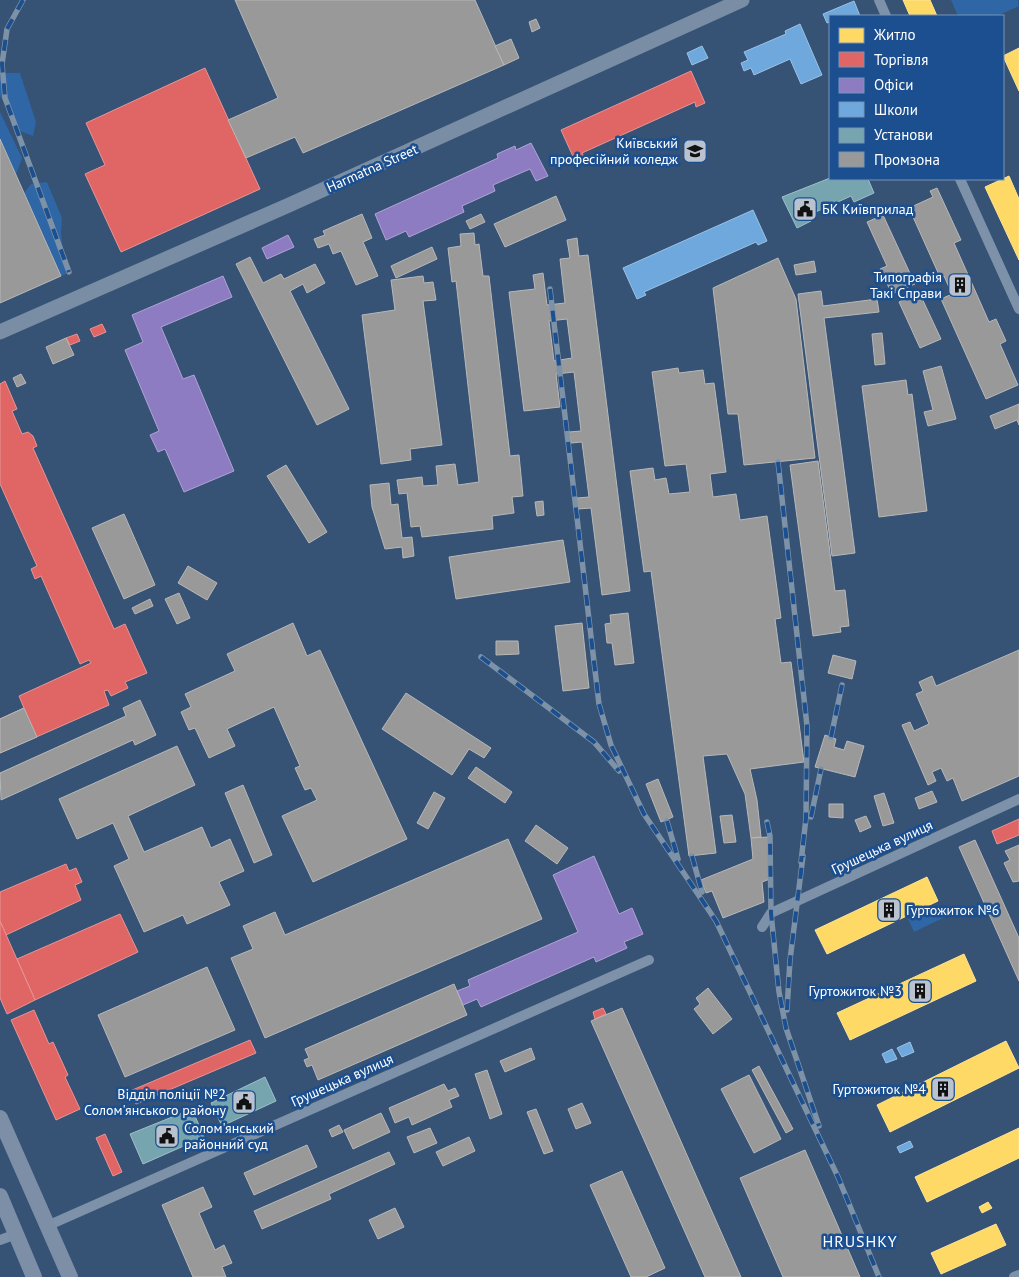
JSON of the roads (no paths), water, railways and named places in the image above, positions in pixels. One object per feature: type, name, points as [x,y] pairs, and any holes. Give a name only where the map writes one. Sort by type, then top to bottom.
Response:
[{"type":"main road","points":[[0,1118],[70,1277]]},
{"type":"main road","points":[[0,1196],[34,1277]]},
{"type":"street","name":"Harmatna Street","points":[[0,332],[298,201],[742,0]]},
{"type":"street","points":[[879,0],[886,15]]},
{"type":"street","points":[[960,180],[1019,310]]},
{"type":"street","name":"Грушецька вулиця","points":[[762,927],[771,913],[1019,799]]},
{"type":"street","name":"Грушецька вулиця","points":[[47,1226],[649,960]]},
{"type":"street","points":[[0,1240],[16,1234]]},
{"type":"street","points":[[1014,1277],[1019,1275]]},
{"type":"railway","points":[[23,0],[7,29],[2,64],[5,98],[69,272]]},
{"type":"railway","points":[[550,289],[599,704],[611,745],[644,814],[716,921],[838,1177],[879,1277]]},
{"type":"railway","points":[[778,462],[807,726],[806,818],[801,862]]},
{"type":"railway","points":[[481,657],[594,742],[619,771]]},
{"type":"railway","points":[[831,737],[842,685]]},
{"type":"railway","points":[[811,817],[821,769]]},
{"type":"railway","points":[[667,821],[678,859]]},
{"type":"railway","points":[[767,822],[770,836],[771,913],[779,992],[786,1028],[819,1126]]},
{"type":"railway","points":[[692,856],[702,892]]},
{"type":"railway","points":[[787,1010],[790,960],[803,856]]},
{"type":"place","name":"Київський професійний коледж","points":[[695,151]]},
{"type":"place","name":"БК Київприлад","points":[[805,209]]},
{"type":"place","name":"Типографія Такі Справи","points":[[960,285]]},
{"type":"place","name":"Гуртожиток №6","points":[[889,910]]},
{"type":"place","name":"Гуртожиток №3","points":[[920,991]]},
{"type":"place","name":"Гуртожиток №4","points":[[943,1089]]},
{"type":"place","name":"Відділ поліції №2 Солом'янського району","points":[[244,1102]]},
{"type":"place","name":"Солом'янський районний суд","points":[[167,1136]]},
{"type":"district","name":"HRUSHKY","points":[[860,1241]]}]
